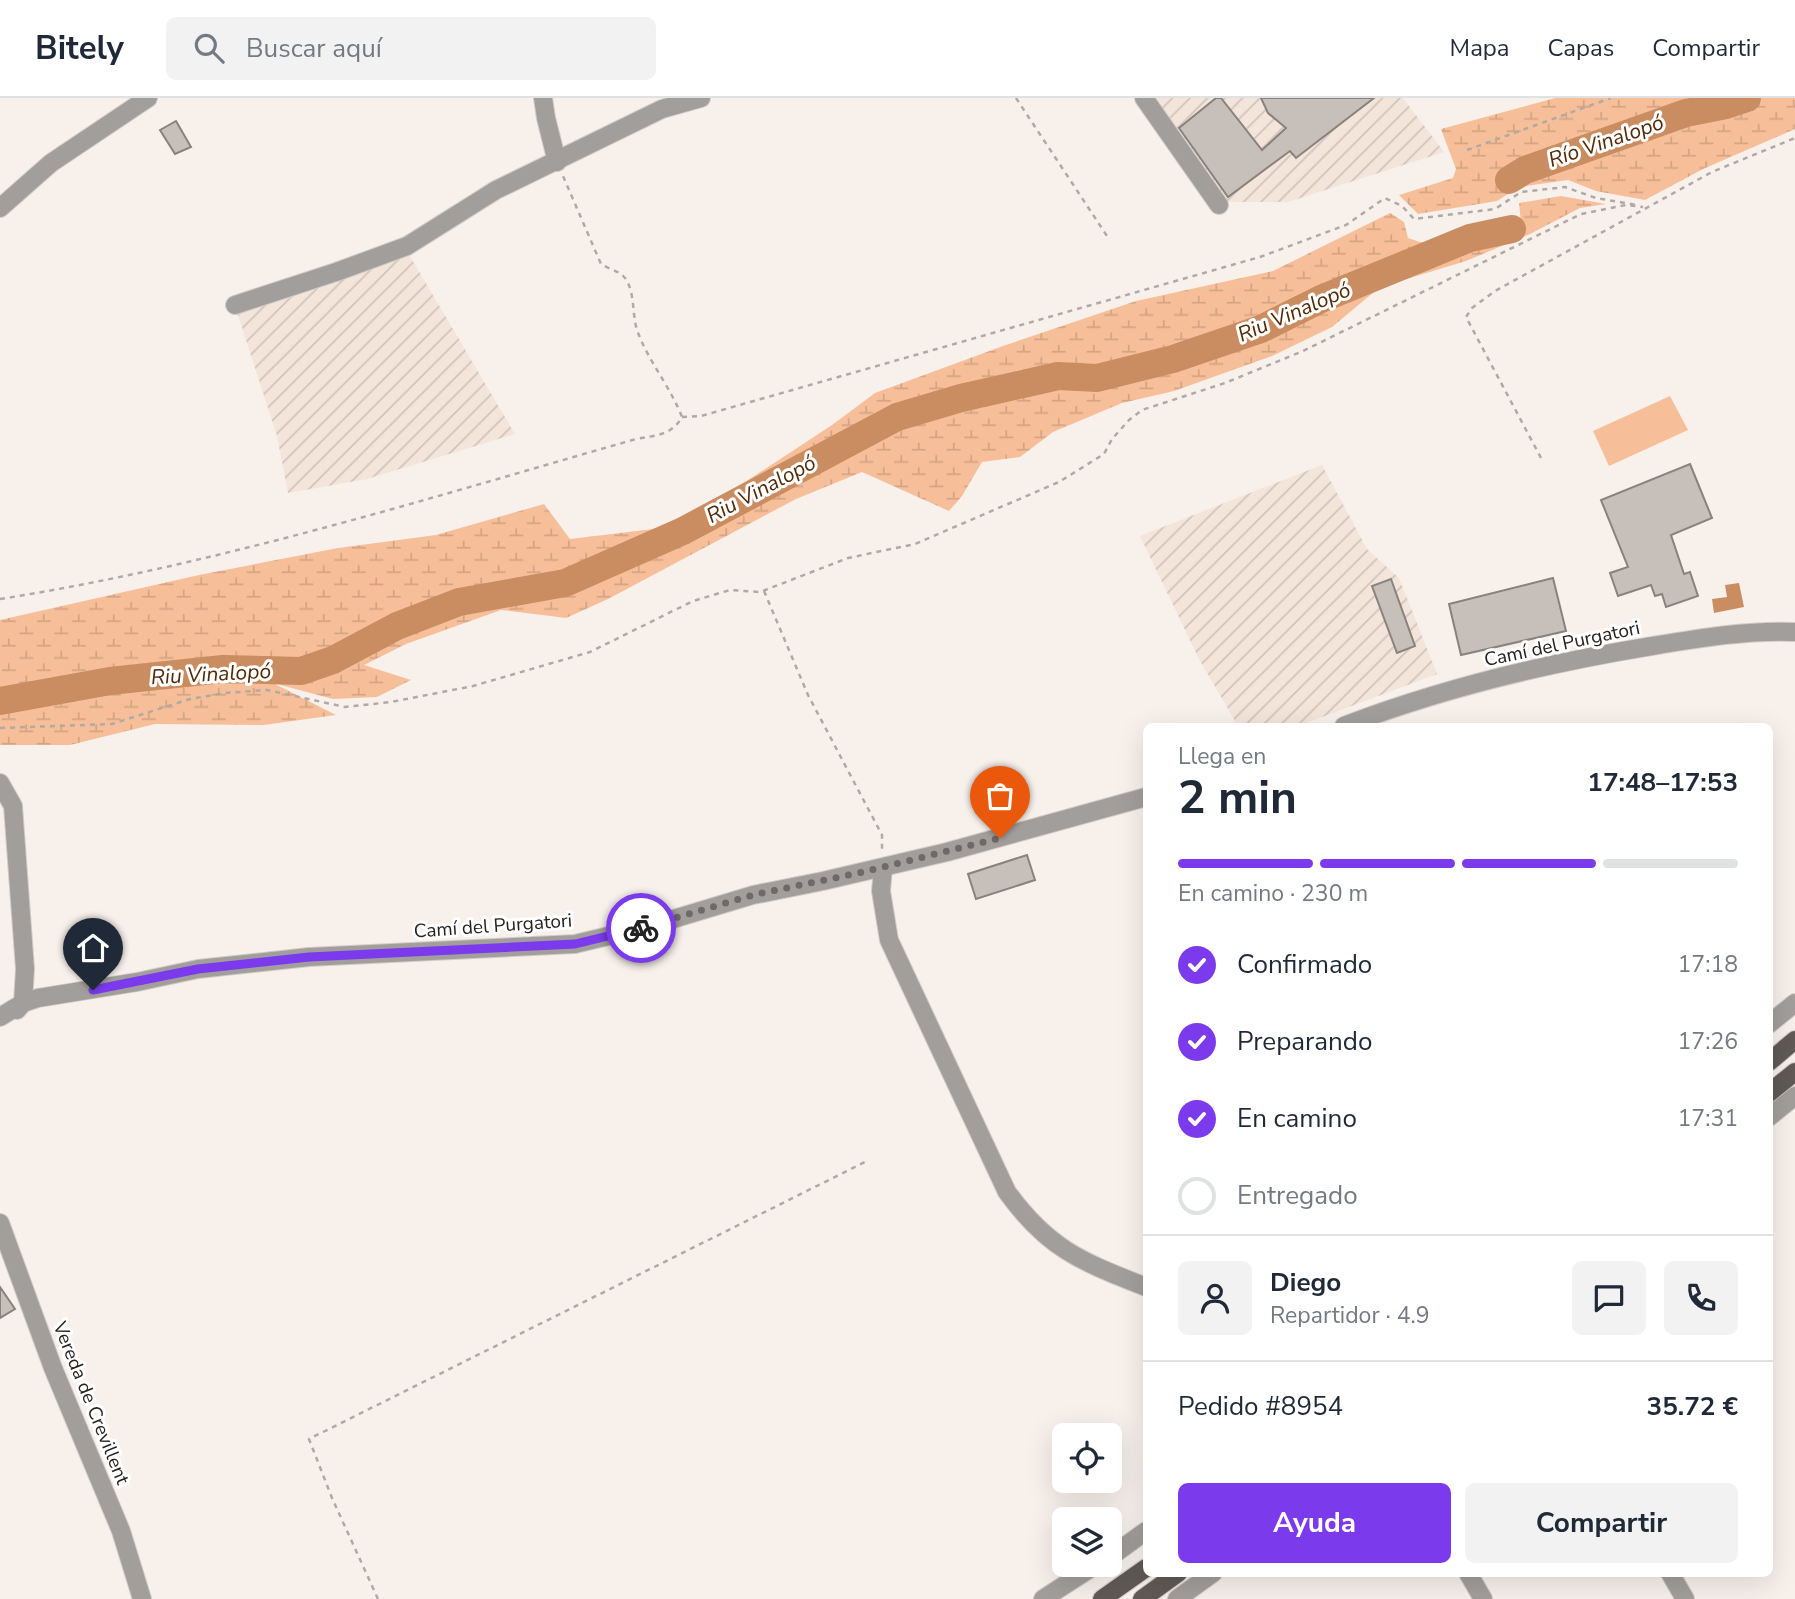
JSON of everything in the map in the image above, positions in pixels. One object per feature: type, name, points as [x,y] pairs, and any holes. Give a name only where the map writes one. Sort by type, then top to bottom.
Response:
[{"type":"main road","points":[[1773,1059],[1795,1040]]},
{"type":"main road","points":[[1773,1090],[1795,1072]]},
{"type":"main road","points":[[1102,1599],[1143,1570]]},
{"type":"main road","points":[[1142,1599],[1172,1577]]},
{"type":"street","points":[[2,201],[51,163],[148,98]]},
{"type":"street","points":[[544,98],[557,162]]},
{"type":"street","points":[[235,304],[407,246],[496,190],[662,109],[701,98]]},
{"type":"street","points":[[1144,98],[1219,205]]},
{"type":"street","name":"Camí del Purgatori","points":[[1352,723],[1494,679],[1600,654],[1726,634],[1795,632]]},
{"type":"street","points":[[0,783],[13,806],[25,969],[23,1003],[0,1028]]},
{"type":"street","name":"Camí del Purgatori","points":[[0,1017],[23,1003],[38,998],[212,968],[309,957],[575,944],[650,926],[753,895],[883,867],[1143,798]]},
{"type":"street","points":[[883,867],[881,891],[889,940],[1007,1192],[1026,1219],[1054,1244],[1084,1262],[1143,1286]]},
{"type":"street","points":[[1773,1021],[1795,1003]]},
{"type":"street","points":[[1773,1114],[1795,1096]]},
{"type":"street","name":"Vereda de Crevillent","points":[[0,1223],[53,1368],[121,1531],[142,1599]]},
{"type":"street","points":[[1122,1548],[1143,1533]]},
{"type":"street","points":[[1043,1599],[1077,1577]]},
{"type":"street","points":[[1177,1599],[1207,1577]]},
{"type":"street","points":[[1470,1577],[1483,1599]]},
{"type":"street","points":[[1672,1577],[1685,1599]]},
{"type":"path","points":[[1016,98],[1107,236]]},
{"type":"path","points":[[1467,150],[1611,98]]},
{"type":"path","points":[[1541,458],[1466,317],[1472,308],[1495,291],[1712,172],[1795,138]]},
{"type":"path","points":[[0,599],[129,576],[380,513],[676,428],[682,417],[676,400],[652,364],[636,328],[626,279],[619,272],[601,264],[557,162]]},
{"type":"path","points":[[682,417],[701,416],[796,390],[1260,257],[1346,225],[1385,198],[1402,206],[1414,219],[1495,209],[1521,192],[1565,187],[1596,198],[1629,202],[1645,208]]},
{"type":"path","points":[[0,727],[112,724],[190,699],[267,690],[345,707],[391,702],[473,686],[590,652],[693,601],[730,590],[764,591],[848,558],[915,544],[1059,482],[1104,454],[1112,439],[1142,410],[1225,383],[1303,351],[1581,214],[1626,205],[1645,208]]},
{"type":"path","points":[[764,591],[808,695],[882,835],[883,867]]},
{"type":"path","points":[[378,1599],[332,1498],[309,1439],[869,1160]]},
{"type":"shaded area","points":[[1152,98],[1403,98],[1444,152],[1288,202],[1226,202]]},
{"type":"shaded area","points":[[408,253],[515,434],[367,479],[288,493],[277,436],[237,312]]},
{"type":"shaded area","points":[[1322,465],[1367,549],[1399,578],[1437,674],[1306,723],[1236,723],[1199,659],[1140,536]]},
{"type":"shaded area","points":[[1739,583],[1744,607],[1714,613],[1712,599],[1727,597],[1725,585]]},
{"type":"green space","points":[[1555,98],[1795,98],[1795,129],[1703,169],[1645,200],[1596,191],[1568,180],[1519,187],[1497,201],[1418,214],[1399,195],[1453,178],[1456,169],[1441,129]]},
{"type":"green space","points":[[1561,196],[1606,204],[1580,208],[1530,234],[1466,261],[1380,287],[1332,327],[1272,356],[1174,391],[1122,403],[1053,432],[1020,457],[982,462],[962,496],[949,511],[862,472],[796,499],[608,599],[566,618],[501,610],[406,644],[364,665],[411,680],[377,697],[333,699],[273,683],[336,715],[264,725],[155,724],[70,745],[0,745],[0,620],[199,575],[338,548],[436,535],[544,504],[570,539],[678,526],[832,425],[875,393],[1136,301],[1273,271],[1390,213],[1404,222],[1408,238],[1423,243],[1521,222],[1519,203]]},
{"type":"green space","points":[[1670,396],[1688,430],[1609,466],[1593,431]]},
{"type":"building","points":[[1216,98],[1221,98],[1262,150],[1286,128],[1268,113],[1261,98],[1374,98],[1296,158],[1290,151],[1228,197],[1179,128]]},
{"type":"building","points":[[176,121],[191,147],[175,154],[160,130]]},
{"type":"building","points":[[1690,464],[1712,518],[1671,535],[1684,574],[1690,572],[1698,596],[1666,607],[1662,594],[1655,596],[1651,585],[1618,596],[1610,573],[1628,567],[1601,500]]},
{"type":"building","points":[[1553,578],[1566,631],[1461,655],[1449,604]]},
{"type":"building","points":[[1391,579],[1415,646],[1397,653],[1372,586]]},
{"type":"building","points":[[1027,855],[1035,880],[976,899],[968,874]]},
{"type":"building","points":[[0,1287],[15,1309],[0,1318]]},
{"type":"waterway","name":"Río Vinalopó","points":[[1509,180],[1525,170],[1686,113],[1747,98]]},
{"type":"waterway","name":"Riu Vinalopó","points":[[0,701],[110,681],[223,669],[301,671],[333,660],[397,626],[459,602],[565,583],[683,531],[897,417],[961,398],[1058,376],[1097,378],[1173,359],[1261,329],[1321,299],[1470,238],[1512,229]]},
{"type":"way so far","points":[[641,928],[753,895],[863,872],[1000,838]]},
{"type":"route","points":[[93,990],[198,969],[309,957],[575,944],[641,928]]}]
